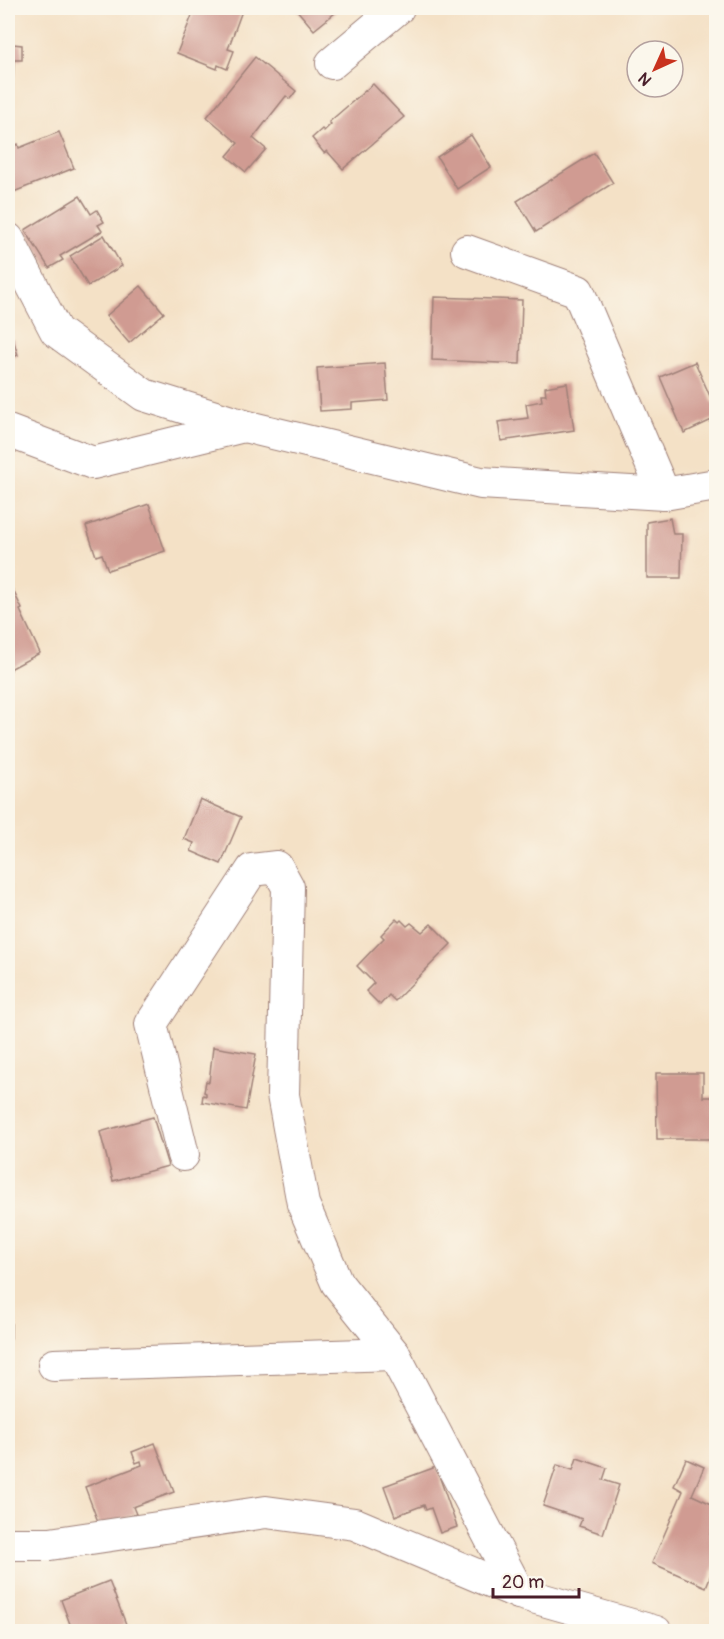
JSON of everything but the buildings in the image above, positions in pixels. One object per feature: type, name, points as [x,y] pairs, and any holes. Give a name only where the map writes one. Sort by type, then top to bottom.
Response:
[{"type":"street","points":[[332,63],[398,8]]},
{"type":"street","points":[[8,239],[56,332],[144,395],[244,426],[481,483],[664,494],[717,484]]},
{"type":"street","points":[[467,251],[578,291],[664,494]]},
{"type":"street","points":[[8,431],[93,463],[244,426]]},
{"type":"street","points":[[183,1155],[151,1024],[252,870],[277,867],[288,887],[284,1095],[303,1204],[337,1283],[394,1354],[519,1593]]},
{"type":"street","points":[[54,1365],[394,1354]]},
{"type":"street","points":[[8,1544],[50,1544],[266,1512],[355,1524],[519,1593],[656,1632]]}]
